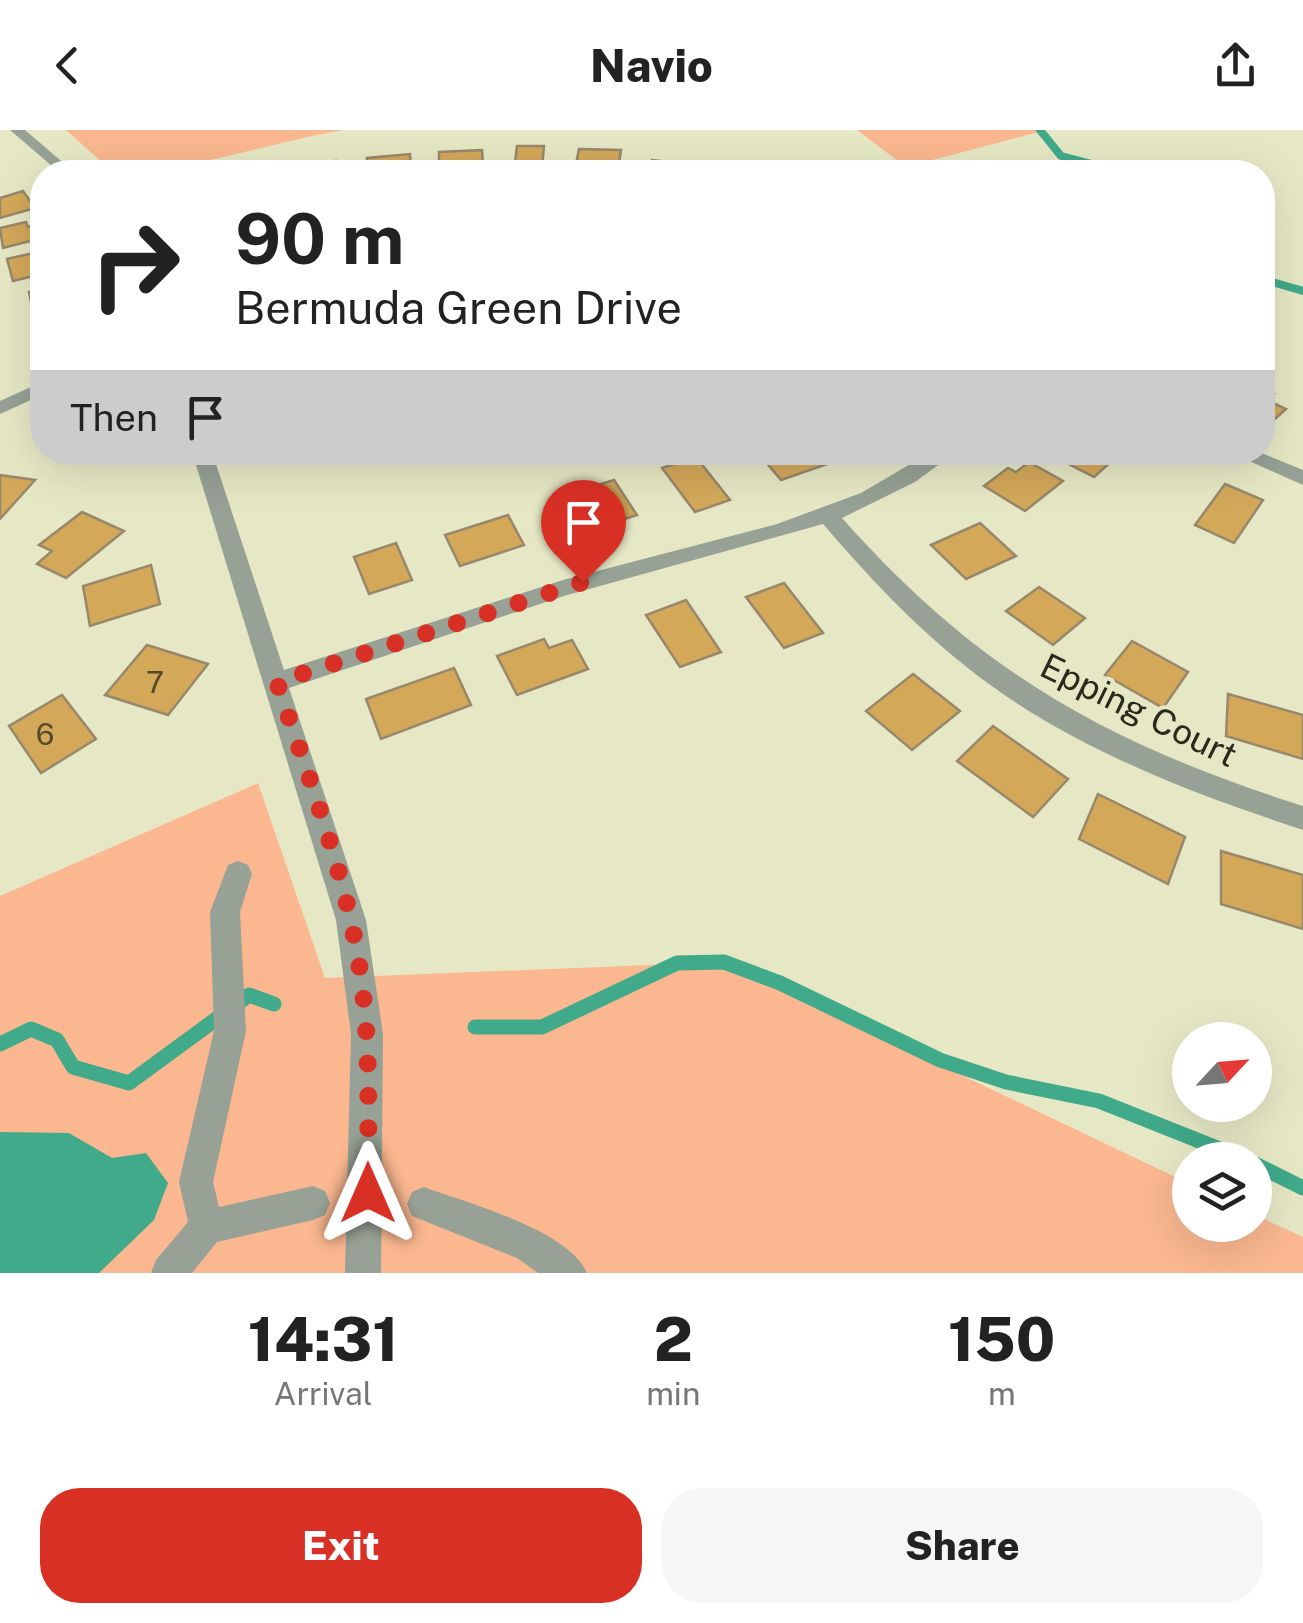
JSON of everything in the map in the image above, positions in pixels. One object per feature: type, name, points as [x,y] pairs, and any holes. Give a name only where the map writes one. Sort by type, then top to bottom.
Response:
[{"type":"street","points":[[18,130],[53,160]]},
{"type":"street","points":[[0,408],[30,394]]},
{"type":"street","points":[[206,465],[336,864],[360,972],[368,1102],[363,1273]]},
{"type":"street","points":[[277,682],[529,598],[828,516],[928,465]]},
{"type":"street","points":[[1271,465],[1303,478]]},
{"type":"street","name":"Epping Court","points":[[828,516],[900,596],[941,634],[1036,702],[1162,767],[1303,818]]},
{"type":"street","points":[[206,1227],[196,1182],[230,1032],[225,912],[238,874]]},
{"type":"street","points":[[168,1273],[206,1227],[313,1203]]},
{"type":"street","points":[[424,1204],[529,1245],[568,1273]]},
{"type":"shaded area","points":[[66,130],[344,130],[208,160],[100,160]]},
{"type":"shaded area","points":[[857,130],[1046,130],[932,160],[897,160]]},
{"type":"shaded area","points":[[258,783],[325,978],[724,962],[1172,1175],[1172,1242],[1272,1242],[1272,1223],[1303,1237],[1303,1273],[0,1273],[0,896]]},
{"type":"shaded area","points":[[0,1132],[69,1133],[112,1158],[146,1153],[168,1183],[154,1220],[99,1273],[0,1273]]},
{"type":"building","points":[[517,146],[544,146],[543,160],[515,160]]},
{"type":"building","points":[[579,149],[621,150],[620,160],[577,160]]},
{"type":"building","points":[[482,150],[483,160],[439,160],[439,152]]},
{"type":"building","points":[[410,154],[410,160],[367,160]]},
{"type":"building","points":[[23,191],[30,201],[30,209],[0,218],[0,198]]},
{"type":"building","points":[[26,222],[30,226],[30,241],[3,248],[0,228]]},
{"type":"building","points":[[30,254],[30,277],[13,281],[7,259]]},
{"type":"building","points":[[1275,404],[1286,409],[1275,419]]},
{"type":"building","points":[[702,465],[730,500],[695,512],[662,468]]},
{"type":"building","points":[[768,465],[824,465],[781,480]]},
{"type":"building","points":[[1025,465],[1034,465],[1063,481],[1025,511],[984,486],[1008,468],[1016,472]]},
{"type":"building","points":[[1071,465],[1107,465],[1094,477]]},
{"type":"building","points":[[0,475],[35,480],[0,519]]},
{"type":"building","points":[[614,480],[637,515],[588,531],[566,495]]},
{"type":"building","points":[[1225,484],[1263,500],[1234,543],[1195,525]]},
{"type":"building","points":[[82,512],[124,531],[66,578],[37,564],[52,551],[39,545]]},
{"type":"building","points":[[508,515],[524,545],[460,566],[445,535]]},
{"type":"building","points":[[980,523],[1016,556],[966,579],[931,545]]},
{"type":"building","points":[[396,543],[412,580],[369,594],[354,557]]},
{"type":"building","points":[[151,565],[160,604],[90,626],[83,586]]},
{"type":"building","points":[[784,583],[823,633],[784,648],[746,597]]},
{"type":"building","points":[[1039,587],[1085,618],[1053,645],[1006,611]]},
{"type":"building","points":[[686,600],[721,652],[680,667],[646,615]]},
{"type":"building","points":[[544,639],[549,648],[572,640],[588,669],[517,695],[497,656]]},
{"type":"building","points":[[1132,641],[1188,672],[1163,708],[1105,675]]},
{"type":"building","points":[[147,645],[208,664],[168,715],[105,695]]},
{"type":"building","points":[[454,668],[471,705],[381,739],[366,699]]},
{"type":"building","points":[[913,674],[960,711],[912,750],[866,711]]},
{"type":"building","points":[[1228,694],[1303,715],[1303,759],[1226,736]]},
{"type":"building","points":[[62,695],[96,739],[41,773],[9,726]]},
{"type":"building","points":[[993,726],[1068,779],[1033,817],[957,761]]},
{"type":"building","points":[[1098,794],[1185,837],[1168,884],[1079,839]]},
{"type":"building","points":[[1221,851],[1303,875],[1303,929],[1221,904]]},
{"type":"waterway","points":[[1040,130],[1061,156],[1076,160]]},
{"type":"waterway","points":[[1275,283],[1303,291]]},
{"type":"waterway","points":[[475,1027],[542,1027],[677,963],[724,962],[780,983],[940,1060],[1006,1082],[1099,1101],[1202,1142]]},
{"type":"waterway","points":[[0,1044],[31,1029],[57,1040],[73,1067],[129,1083],[249,995],[274,1004]]},
{"type":"waterway","points":[[1272,1172],[1303,1188]]},
{"type":"route","points":[[368,1193],[367,1034],[356,946],[336,864],[277,682],[583,582]]}]
